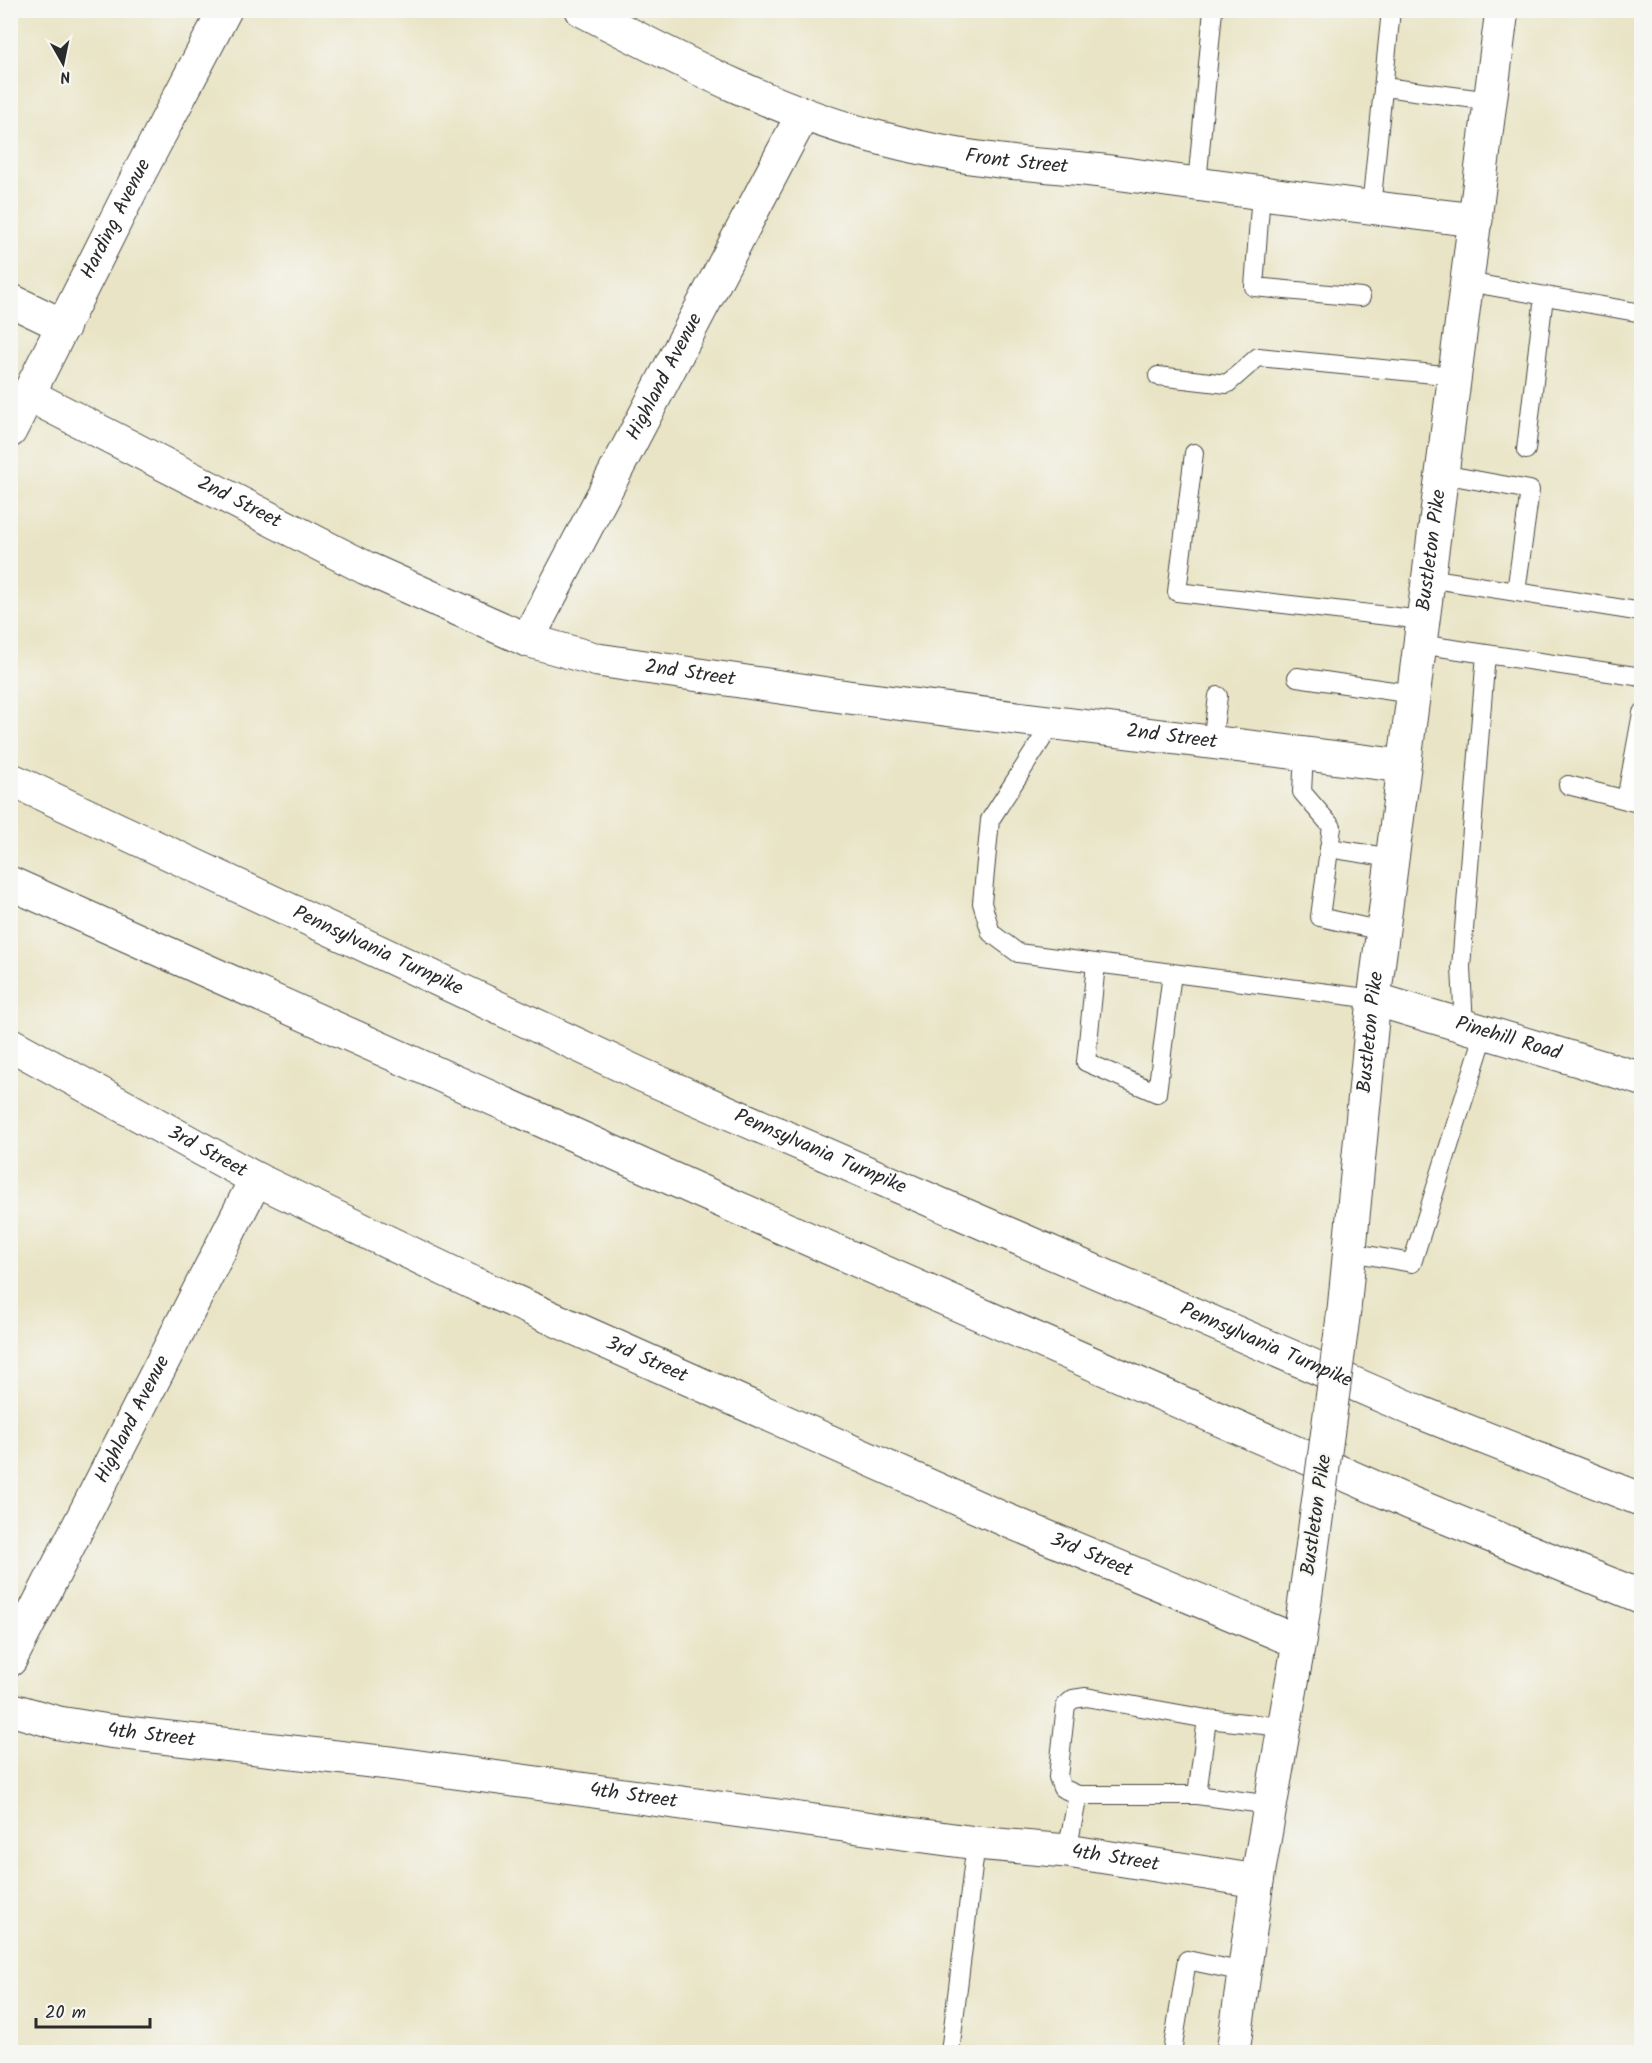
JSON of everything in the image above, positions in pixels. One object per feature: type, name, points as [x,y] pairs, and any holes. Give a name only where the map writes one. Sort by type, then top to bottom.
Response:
[{"type":"main road","name":"Harding Avenue","points":[[10,431],[140,172],[225,10]]},
{"type":"main road","name":"Front Street","points":[[582,10],[730,84],[803,114],[872,136],[935,151],[999,161],[1074,168],[1476,220]]},
{"type":"main road","name":"Bustleton Pike","points":[[1233,2052],[1257,1881],[1299,1642],[1344,1310],[1382,931],[1502,10]]},
{"type":"main road","name":"Highland Avenue","points":[[527,640],[803,114]]},
{"type":"main road","points":[[10,300],[64,326]]},
{"type":"main road","name":"2nd Street","points":[[29,395],[366,568],[527,640],[598,660],[848,697],[1403,766]]},
{"type":"main road","name":"Pennsylvania Turnpike","points":[[10,779],[642,1075],[1419,1412],[1641,1500]]},
{"type":"main road","points":[[10,883],[731,1205],[1408,1502],[1641,1597]]},
{"type":"main road","name":"Pinehill Road","points":[[1374,999],[1641,1079]]},
{"type":"main road","name":"3rd Street","points":[[10,1044],[256,1179],[473,1283],[962,1500],[1299,1642]]},
{"type":"main road","name":"Highland Avenue","points":[[10,1660],[256,1179]]},
{"type":"main road","name":"4th Street","points":[[10,1709],[59,1723],[109,1731],[388,1762],[976,1843],[1067,1851],[1257,1881]]},
{"type":"lane","points":[[1197,184],[1213,10]]},
{"type":"lane","points":[[1371,208],[1391,10]]},
{"type":"lane","points":[[1384,87],[1491,101]]},
{"type":"lane","points":[[1261,193],[1254,287],[1361,297]]},
{"type":"lane","points":[[1467,282],[1641,313]]},
{"type":"lane","points":[[1526,450],[1544,296]]},
{"type":"lane","points":[[1158,376],[1227,384],[1258,357],[1455,376]]},
{"type":"lane","points":[[1194,453],[1177,592],[1421,632],[1486,654],[1641,677]]},
{"type":"lane","points":[[1442,474],[1530,490],[1516,592]]},
{"type":"lane","points":[[1428,578],[1641,612]]},
{"type":"lane","points":[[1350,1252],[1412,1263],[1475,1030],[1461,967],[1486,654]]},
{"type":"lane","points":[[1297,677],[1413,694]]},
{"type":"lane","points":[[1212,743],[1218,696]]},
{"type":"lane","points":[[1568,785],[1634,802],[1641,713]]},
{"type":"lane","points":[[1053,722],[990,820],[982,903],[991,933],[1018,953],[1374,999]]},
{"type":"lane","points":[[1304,754],[1302,792],[1332,827],[1320,917],[1382,931]]},
{"type":"lane","points":[[1329,848],[1392,858]]},
{"type":"lane","points":[[1096,964],[1086,1062],[1157,1093],[1172,973]]},
{"type":"lane","points":[[1270,1805],[1197,1794],[1078,1795],[1062,1788],[1058,1777],[1066,1705],[1073,1699],[1086,1697],[1207,1719],[1283,1727]]},
{"type":"lane","points":[[1197,1794],[1207,1719]]},
{"type":"lane","points":[[1067,1851],[1078,1795]]},
{"type":"lane","points":[[950,2052],[976,1843]]},
{"type":"lane","points":[[1172,2052],[1187,1960],[1244,1972]]}]
